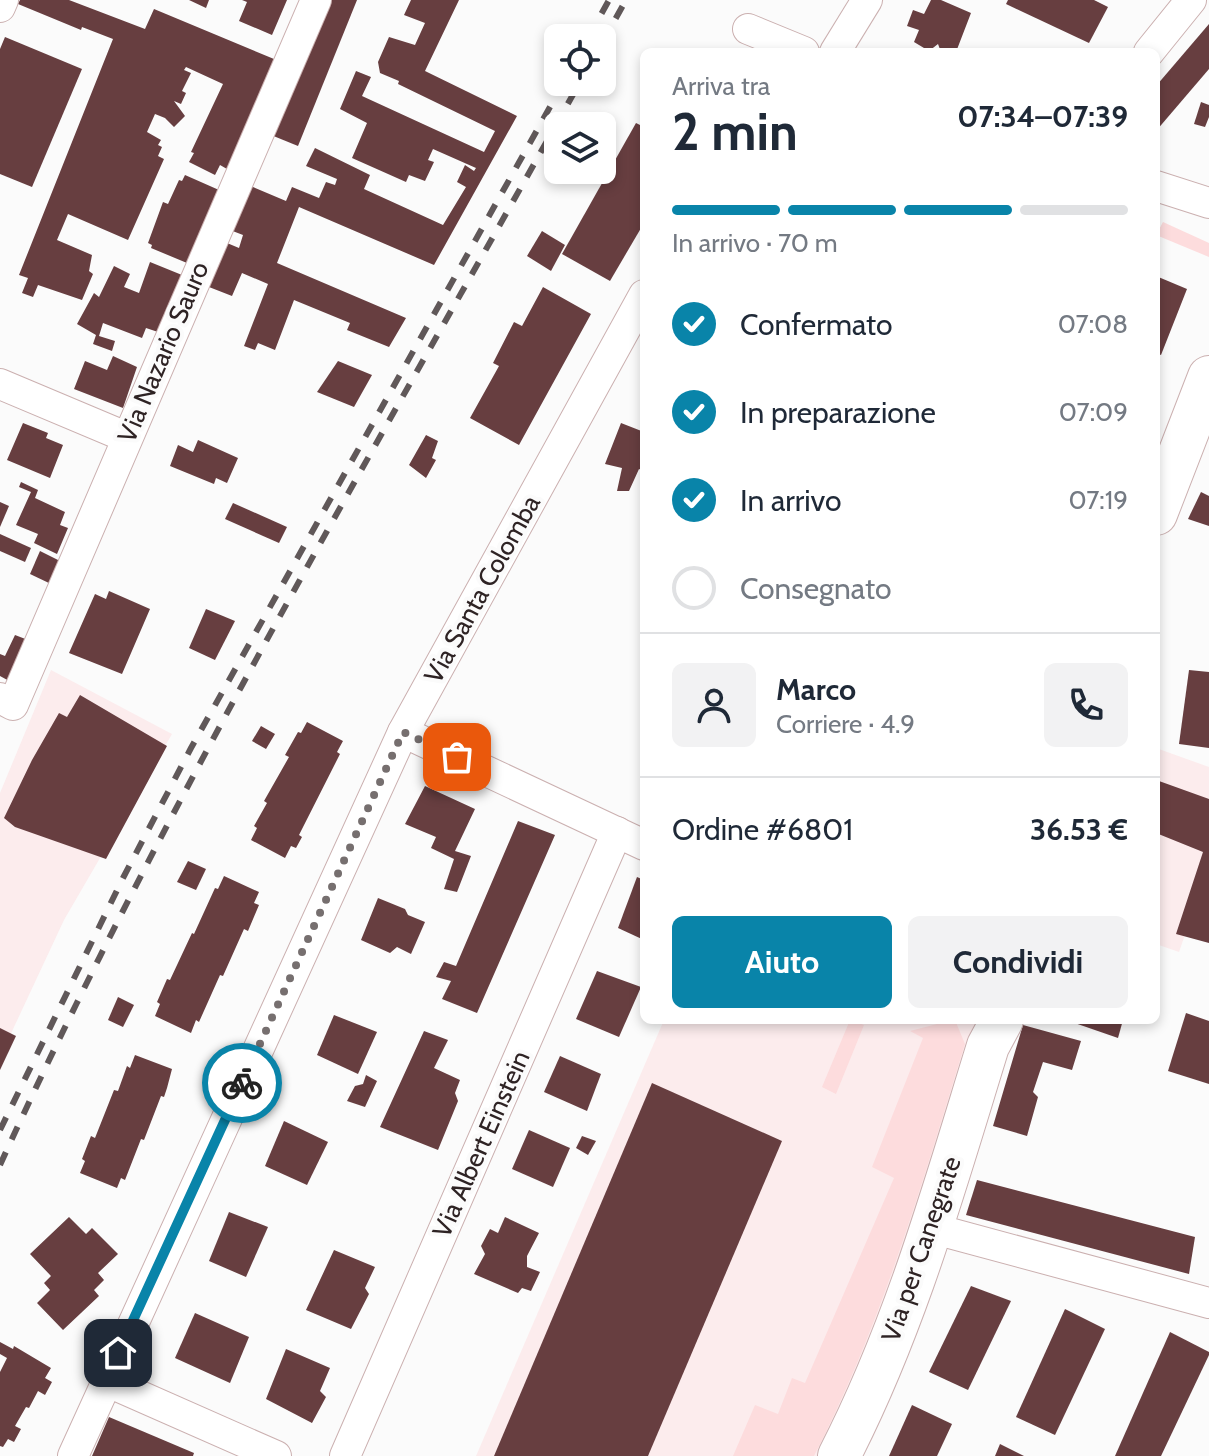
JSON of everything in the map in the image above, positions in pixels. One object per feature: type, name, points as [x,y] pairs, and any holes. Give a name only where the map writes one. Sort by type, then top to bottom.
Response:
[{"type":"street","points":[[0,7],[3,0]]},
{"type":"street","name":"Via Nazario Sauro","points":[[6,701],[126,437],[316,0]]},
{"type":"street","points":[[837,48],[867,0]]},
{"type":"street","points":[[1152,48],[1191,0]]},
{"type":"street","points":[[748,29],[786,48]]},
{"type":"street","points":[[1160,187],[1209,203]]},
{"type":"street","name":"Via Santa Colomba","points":[[73,1456],[403,732],[640,302]]},
{"type":"street","points":[[1160,504],[1209,377]]},
{"type":"street","points":[[0,384],[126,437]]},
{"type":"street","points":[[403,732],[640,843]]},
{"type":"street","name":"Via Albert Einstein","points":[[345,1456],[617,832]]},
{"type":"street","name":"Via per Canegrate","points":[[839,1456],[868,1397],[910,1293],[995,1026]]},
{"type":"street","points":[[931,1228],[1209,1303]]},
{"type":"street","points":[[106,1381],[276,1456]]},
{"type":"shaded area","points":[[1163,222],[1209,243],[1209,257],[1160,237]]},
{"type":"shaded area","points":[[51,670],[172,734],[64,920],[0,1057],[0,793]]},
{"type":"shaded area","points":[[1160,749],[1209,767],[1209,865],[1179,952],[1160,945]]},
{"type":"shaded area","points":[[662,1024],[979,1024],[920,1215],[851,1396],[820,1456],[476,1456]]},
{"type":"shaded area","points":[[848,1024],[864,1025],[836,1094],[822,1087]]},
{"type":"shaded area","points":[[937,1024],[957,1024],[965,1044],[898,1254],[860,1356],[814,1456],[733,1456],[755,1405],[778,1414],[792,1378],[805,1383],[894,1178],[872,1167],[923,1038],[910,1031]]},
{"type":"building","points":[[20,0],[69,0],[145,29],[154,9],[274,59],[227,169],[220,165],[215,175],[189,162],[223,84],[186,67],[184,70],[191,73],[182,91],[186,93],[181,104],[174,101],[185,116],[174,127],[155,114],[147,132],[161,140],[158,156],[164,159],[128,240],[68,214],[57,240],[92,255],[89,271],[93,274],[82,300],[38,285],[33,297],[22,293],[28,278],[19,275],[113,39],[82,27],[81,30],[18,4]]},
{"type":"building","points":[[189,0],[209,0],[206,8]]},
{"type":"building","points":[[242,0],[287,0],[272,35],[239,21],[247,2]]},
{"type":"building","points":[[329,0],[357,0],[298,146],[271,135]]},
{"type":"building","points":[[411,0],[459,0],[425,71],[517,116],[434,265],[299,207],[277,263],[406,318],[389,347],[347,330],[350,323],[294,300],[275,350],[258,343],[255,350],[244,346],[268,284],[242,273],[232,296],[209,287],[227,243],[239,248],[243,235],[230,230],[248,185],[286,201],[292,187],[319,198],[326,182],[335,185],[337,179],[306,166],[315,148],[370,175],[364,189],[443,225],[466,187],[457,182],[465,165],[474,171],[476,168],[433,149],[428,160],[434,162],[425,181],[409,175],[406,182],[352,158],[367,123],[340,109],[356,71],[371,77],[362,96],[484,152],[495,131],[380,73],[378,62],[389,37],[415,45],[425,23],[404,15]]},
{"type":"building","points":[[931,0],[941,0],[971,13],[958,48],[940,48],[938,44],[933,48],[924,48],[914,42],[919,30],[907,26],[913,10],[924,14]]},
{"type":"building","points":[[1008,0],[1094,0],[1108,7],[1089,43],[1006,4]]},
{"type":"building","points":[[1209,24],[1209,69],[1160,126],[1160,81]]},
{"type":"building","points":[[5,37],[82,69],[32,187],[0,174],[0,49]]},
{"type":"building","points":[[1201,102],[1209,105],[1205,127],[1194,124]]},
{"type":"building","points":[[636,123],[640,125],[640,230],[610,281],[562,254],[602,184],[616,184],[616,158]]},
{"type":"building","points":[[185,175],[219,190],[187,263],[151,248],[152,245],[148,243],[163,202],[168,204],[179,180],[182,181]]},
{"type":"building","points":[[542,231],[565,245],[551,271],[527,256]]},
{"type":"building","points":[[150,262],[182,275],[158,332],[146,328],[142,338],[103,323],[99,336],[115,341],[112,351],[93,344],[96,335],[77,324],[94,293],[99,297],[114,266],[130,274],[124,287],[139,293]]},
{"type":"building","points":[[1160,278],[1187,289],[1160,355]]},
{"type":"building","points":[[543,287],[591,314],[519,445],[470,418],[499,366],[493,363],[514,322],[522,326]]},
{"type":"building","points":[[113,356],[137,367],[123,408],[74,389],[85,361],[107,370]]},
{"type":"building","points":[[338,361],[372,375],[354,407],[317,392]]},
{"type":"building","points":[[23,423],[48,433],[46,438],[63,445],[50,478],[7,460]]},
{"type":"building","points":[[621,423],[640,430],[640,469],[629,491],[617,491],[622,468],[605,464]]},
{"type":"building","points":[[426,435],[438,441],[432,458],[436,460],[426,478],[409,465]]},
{"type":"building","points":[[198,440],[238,458],[227,483],[216,478],[214,484],[170,466],[178,445],[193,452]]},
{"type":"building","points":[[21,482],[38,490],[35,498],[65,512],[60,525],[68,528],[57,554],[34,543],[38,534],[16,525],[31,492],[19,487]]},
{"type":"building","points":[[1201,492],[1209,496],[1209,526],[1188,519]]},
{"type":"building","points":[[0,502],[9,506],[0,527]]},
{"type":"building","points":[[233,503],[287,527],[279,543],[225,519]]},
{"type":"building","points":[[0,534],[31,548],[25,562],[0,551]]},
{"type":"building","points":[[40,551],[62,562],[51,584],[30,574]]},
{"type":"building","points":[[109,591],[150,609],[122,674],[69,653],[95,594],[106,599]]},
{"type":"building","points":[[206,609],[235,621],[215,660],[189,648]]},
{"type":"building","points":[[15,635],[28,640],[11,682],[0,676],[0,654],[5,656]]},
{"type":"building","points":[[1189,670],[1209,672],[1209,748],[1179,744]]},
{"type":"building","points":[[80,695],[167,746],[106,859],[15,827],[4,818],[59,713],[67,717]]},
{"type":"building","points":[[307,722],[343,741],[337,752],[340,754],[299,835],[302,837],[296,848],[291,846],[285,858],[251,840],[257,828],[254,826],[267,803],[264,801],[289,757],[285,755]]},
{"type":"building","points":[[261,726],[275,734],[266,749],[252,741]]},
{"type":"building","points":[[1160,781],[1209,799],[1209,943],[1176,934],[1203,852],[1160,835]]},
{"type":"building","points":[[425,786],[475,809],[455,851],[471,856],[457,892],[444,889],[454,859],[431,848],[436,837],[405,824]]},
{"type":"building","points":[[518,821],[555,835],[477,1013],[442,999],[451,981],[436,977],[444,962],[456,966]]},
{"type":"building","points":[[188,861],[206,869],[196,890],[177,882]]},
{"type":"building","points":[[224,876],[259,892],[254,903],[259,905],[248,931],[244,929],[223,976],[220,975],[191,1033],[155,1016],[160,1004],[157,1002]]},
{"type":"building","points":[[637,877],[640,878],[640,938],[618,928]]},
{"type":"building","points":[[378,898],[405,909],[408,915],[425,922],[411,954],[397,947],[390,953],[361,940]]},
{"type":"building","points":[[597,971],[640,987],[619,1037],[576,1019]]},
{"type":"building","points":[[118,997],[134,1005],[123,1027],[108,1020]]},
{"type":"building","points":[[1186,1013],[1209,1021],[1209,1084],[1168,1071]]},
{"type":"building","points":[[334,1015],[377,1032],[358,1074],[317,1055]]},
{"type":"building","points":[[1078,1024],[1122,1024],[1118,1038]]},
{"type":"building","points":[[1023,1025],[1081,1041],[1072,1070],[1043,1062],[1033,1092],[1038,1097],[1027,1136],[993,1126]]},
{"type":"building","points":[[0,1028],[16,1036],[0,1070]]},
{"type":"building","points":[[424,1031],[448,1040],[434,1068],[460,1080],[455,1093],[458,1101],[438,1150],[380,1127]]},
{"type":"building","points":[[135,1055],[172,1069],[164,1097],[161,1096],[125,1180],[121,1178],[117,1188],[80,1173],[91,1136],[95,1138],[114,1090],[118,1091],[127,1066],[130,1068]]},
{"type":"building","points":[[560,1056],[601,1074],[587,1111],[544,1092]]},
{"type":"building","points":[[366,1075],[377,1081],[365,1107],[347,1101],[355,1086],[363,1084]]},
{"type":"building","points":[[652,1083],[782,1141],[648,1456],[494,1456]]},
{"type":"building","points":[[284,1121],[328,1142],[307,1185],[265,1166]]},
{"type":"building","points":[[529,1130],[570,1148],[553,1187],[512,1169]]},
{"type":"building","points":[[582,1136],[596,1141],[588,1155],[576,1148]]},
{"type":"building","points":[[977,1180],[1195,1237],[1189,1274],[966,1215]]},
{"type":"building","points":[[229,1212],[268,1227],[246,1277],[209,1261]]},
{"type":"building","points":[[69,1217],[86,1234],[92,1228],[118,1254],[98,1273],[104,1280],[94,1290],[99,1296],[63,1330],[37,1303],[50,1290],[44,1283],[51,1276],[30,1254]]},
{"type":"building","points":[[505,1217],[539,1233],[527,1256],[527,1267],[540,1272],[531,1291],[522,1288],[518,1293],[474,1274],[485,1254],[481,1246],[490,1229],[498,1233]]},
{"type":"building","points":[[334,1250],[375,1267],[365,1288],[369,1294],[351,1329],[306,1310]]},
{"type":"building","points":[[971,1286],[1011,1301],[968,1390],[929,1372]]},
{"type":"building","points":[[1065,1309],[1105,1329],[1055,1435],[1016,1417]]},
{"type":"building","points":[[195,1313],[249,1337],[230,1383],[175,1358]]},
{"type":"building","points":[[1170,1332],[1209,1352],[1209,1355],[1161,1456],[1115,1456]]},
{"type":"building","points":[[0,1342],[13,1349],[14,1346],[51,1368],[45,1378],[52,1382],[45,1395],[38,1391],[29,1408],[26,1407],[15,1426],[21,1429],[14,1442],[8,1439],[3,1447],[0,1446],[0,1372],[7,1358],[0,1354]]},
{"type":"building","points":[[286,1349],[330,1368],[320,1391],[326,1397],[312,1423],[266,1399]]},
{"type":"building","points":[[912,1405],[952,1424],[937,1456],[889,1456]]},
{"type":"building","points":[[109,1417],[194,1453],[193,1456],[92,1456]]},
{"type":"building","points":[[1000,1444],[1024,1456],[995,1456]]},
{"type":"railway","points":[[596,24],[609,0]]},
{"type":"railway","points":[[613,24],[626,0]]},
{"type":"railway","points":[[0,1130],[123,878],[191,748],[556,96]]},
{"type":"railway","points":[[0,1165],[134,889],[206,753],[572,96]]},
{"type":"way so far","points":[[242,1083],[403,732],[457,757]]},
{"type":"route","points":[[118,1353],[242,1083]]}]
